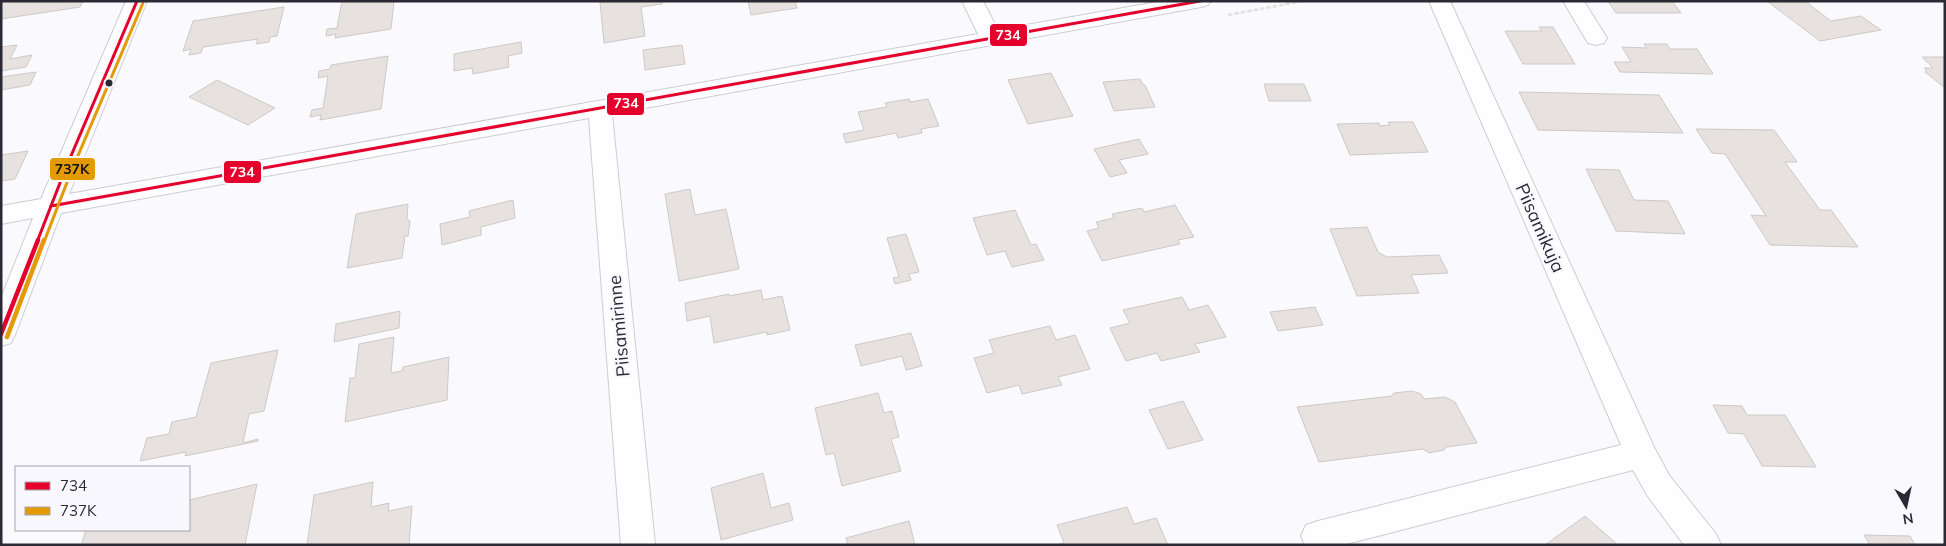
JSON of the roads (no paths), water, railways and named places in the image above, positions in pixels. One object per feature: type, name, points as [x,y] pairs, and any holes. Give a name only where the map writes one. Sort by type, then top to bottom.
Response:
[{"type":"street","points":[[1,335],[68,162],[137,1]]},
{"type":"street","points":[[972,1],[991,38]]},
{"type":"street","points":[[1,215],[1202,1]]},
{"type":"street","name":"Piisamikuja","points":[[1439,1],[1641,454],[1658,485],[1704,545]]},
{"type":"street","points":[[1572,1],[1596,38]]},
{"type":"street","name":"Piisamirinne","points":[[600,108],[638,545]]},
{"type":"street","points":[[1318,536],[1641,454]]}]
